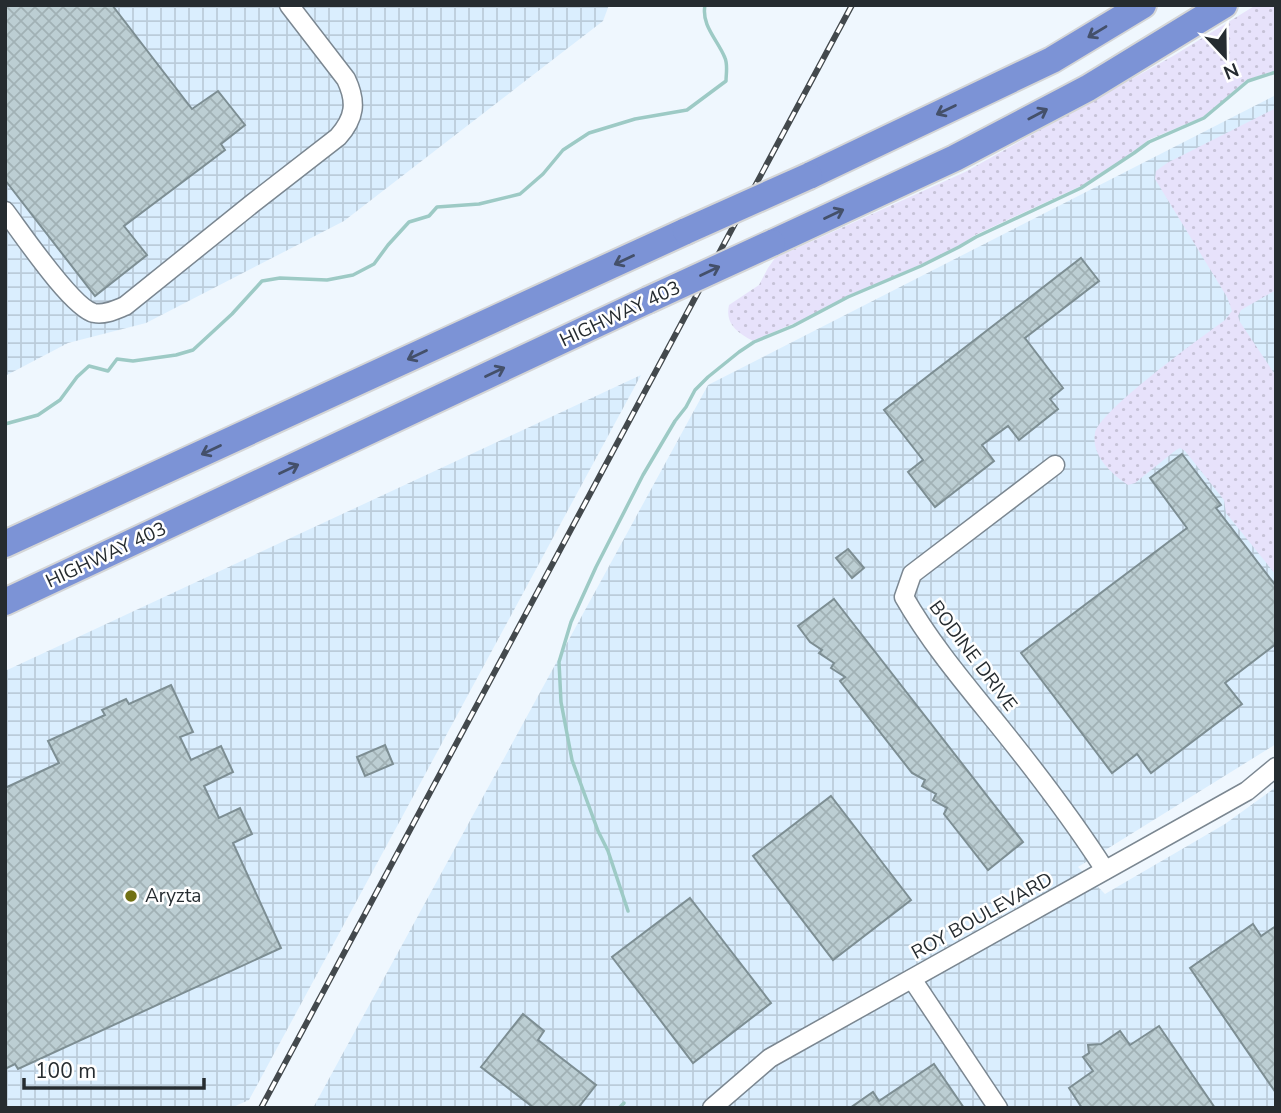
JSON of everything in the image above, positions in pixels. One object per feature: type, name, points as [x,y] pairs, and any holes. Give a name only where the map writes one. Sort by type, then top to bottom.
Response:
[{"type":"highway","points":[[5,544],[809,176],[1052,60],[1143,5]]},
{"type":"highway","name":"HIGHWAY 403","points":[[5,602],[955,158],[1076,94],[1224,5]]},
{"type":"street","points":[[5,211],[71,297],[92,313],[109,313],[125,306],[338,138],[346,128],[352,116],[352,91],[346,79],[289,5]]},
{"type":"street","name":"BODINE DRIVE","points":[[1055,466],[912,574],[904,597],[937,648],[1058,801],[1105,870]]},
{"type":"street","name":"ROY BOULEVARD","points":[[712,1108],[770,1058],[1247,791],[1276,766]]},
{"type":"street","points":[[912,979],[998,1108]]},
{"type":"shaded area","points":[[5,5],[609,5],[603,21],[344,221],[146,323],[68,343],[5,376]]},
{"type":"shaded area","points":[[1256,5],[1276,5],[1276,70],[1247,80],[1203,117],[1148,140],[1081,186],[804,319],[753,341],[737,331],[731,322],[729,305],[759,285],[775,258],[965,172],[1173,56]]},
{"type":"shaded area","points":[[1276,95],[1276,744],[1078,867],[1105,894],[1225,824],[1276,787],[1276,1108],[313,1108],[708,385]]},
{"type":"shaded area","points":[[1276,108],[1276,290],[1241,310],[1238,316],[1276,376],[1276,575],[1226,513],[1224,500],[1185,451],[1180,448],[1176,450],[1135,483],[1128,485],[1099,457],[1095,433],[1114,408],[1153,374],[1225,320],[1232,311],[1227,297],[1155,179],[1156,171]]},
{"type":"shaded area","points":[[641,375],[249,1100],[231,1108],[5,1108],[5,671]]},
{"type":"building","points":[[5,5],[112,5],[192,109],[218,91],[245,125],[221,144],[225,150],[124,226],[147,255],[95,296],[5,180]]},
{"type":"building","points":[[1081,258],[1099,281],[1025,338],[1063,388],[1050,399],[1058,409],[1019,440],[1008,426],[982,445],[994,461],[935,507],[908,472],[923,460],[884,410]]},
{"type":"building","points":[[1182,454],[1221,505],[1216,508],[1276,586],[1276,644],[1225,683],[1242,704],[1151,773],[1137,754],[1112,773],[1021,653],[1187,528],[1150,478]]},
{"type":"building","points":[[848,549],[864,568],[852,578],[836,558]]},
{"type":"building","points":[[834,599],[1023,842],[988,870],[944,814],[947,808],[933,800],[936,794],[922,786],[925,780],[912,773],[840,681],[845,677],[831,668],[834,663],[819,653],[822,650],[810,642],[798,626]]},
{"type":"building","name":"Aryzta","points":[[171,685],[193,732],[180,737],[191,760],[221,746],[233,772],[204,786],[219,818],[240,808],[252,834],[233,843],[281,948],[18,1069],[15,1064],[5,1069],[5,788],[59,763],[48,741],[105,715],[102,710],[126,699],[129,704]]},
{"type":"building","points":[[385,745],[393,764],[365,776],[357,757]]},
{"type":"building","points":[[831,796],[911,900],[833,960],[753,856]]},
{"type":"building","points":[[690,898],[771,1003],[693,1063],[612,957]]},
{"type":"building","points":[[1253,924],[1261,936],[1276,926],[1276,1093],[1190,968]]},
{"type":"building","points":[[523,1014],[544,1031],[538,1040],[596,1085],[578,1108],[534,1108],[481,1067]]},
{"type":"building","points":[[1159,1026],[1215,1108],[1082,1108],[1069,1088],[1093,1071],[1083,1057],[1089,1053],[1088,1045],[1101,1044],[1120,1031],[1130,1045]]},
{"type":"building","points":[[934,1064],[964,1108],[850,1108],[873,1092],[879,1101]]},
{"type":"waterway","points":[[5,424],[38,415],[60,400],[89,366],[108,371],[117,359],[133,361],[193,350],[232,314],[262,281],[280,278],[327,280],[353,275],[374,264],[409,222],[429,216],[437,207],[479,204],[520,194],[543,174],[563,150],[589,133],[635,119],[687,110],[726,81],[726,61],[705,20],[705,5]]},
{"type":"waterway","points":[[628,911],[608,851],[572,760],[561,702],[559,662],[571,622],[596,567],[643,475],[695,390],[754,342],[921,266],[1081,188],[1149,142],[1204,118],[1248,81],[1276,72]]},
{"type":"waterway","points":[[619,1108],[624,1103]]},
{"type":"railway","points":[[261,1108],[852,5]]},
{"type":"place","name":"Aryzta","points":[[131,896]]}]
